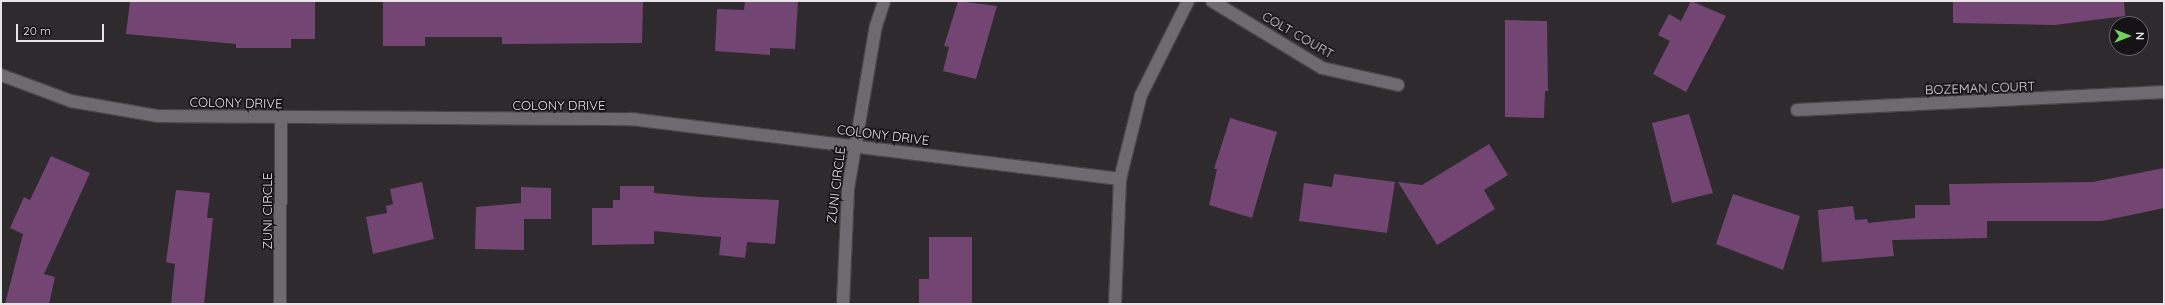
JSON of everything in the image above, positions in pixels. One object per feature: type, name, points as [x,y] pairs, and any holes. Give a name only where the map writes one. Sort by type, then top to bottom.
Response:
[{"type":"street","name":"ZUNI CIRCLE","points":[[843,304],[843,248],[855,146],[876,26],[884,1]]},
{"type":"street","points":[[1114,304],[1120,179],[1141,95],[1188,1]]},
{"type":"street","name":"COLT COURT","points":[[1212,1],[1322,68],[1398,85]]},
{"type":"street","name":"COLONY DRIVE","points":[[2,77],[101,108],[157,116],[631,119],[1120,179]]},
{"type":"street","name":"BOZEMAN COURT","points":[[1797,110],[2164,92]]},
{"type":"street","name":"ZUNI CIRCLE","points":[[280,304],[281,117]]},
{"type":"building","points":[[130,1],[315,1],[315,39],[291,39],[291,48],[236,48],[236,44],[126,34]]},
{"type":"building","points":[[383,1],[643,1],[642,43],[502,44],[502,37],[425,37],[425,46],[383,46]]},
{"type":"building","points":[[745,1],[798,1],[795,49],[770,48],[770,55],[715,51],[717,9],[744,10]]},
{"type":"building","points":[[958,1],[997,6],[976,79],[943,71],[949,47],[944,46]]},
{"type":"building","points":[[1691,1],[1726,16],[1686,92],[1653,74],[1670,41],[1658,35],[1669,14],[1681,21]]},
{"type":"building","points":[[1953,1],[2124,1],[2125,16],[2109,16],[2109,18],[2055,25],[1953,23]]},
{"type":"building","points":[[1505,20],[1547,21],[1548,91],[1545,91],[1544,118],[1505,117]]},
{"type":"building","points":[[1689,114],[1713,193],[1672,203],[1652,123]]},
{"type":"building","points":[[1230,118],[1277,132],[1252,218],[1209,205],[1217,169],[1214,169]]},
{"type":"building","points":[[1489,144],[1508,175],[1484,190],[1495,209],[1437,245],[1398,182],[1422,185]]},
{"type":"building","points":[[51,156],[90,173],[44,274],[55,277],[49,304],[5,304],[23,234],[10,228],[24,197],[30,200]]},
{"type":"building","points":[[2164,168],[2164,208],[2102,221],[1987,221],[1987,238],[1892,240],[1894,256],[1822,262],[1818,210],[1853,206],[1855,220],[1867,219],[1868,223],[1915,218],[1915,205],[1950,205],[1949,184],[2093,182]]},
{"type":"building","points":[[1334,174],[1395,182],[1387,233],[1299,221],[1304,183],[1332,187]]},
{"type":"building","points":[[422,182],[434,239],[373,254],[366,217],[387,213],[386,206],[393,204],[390,189]]},
{"type":"building","points":[[620,186],[654,186],[654,193],[700,197],[779,200],[775,244],[747,242],[745,258],[719,255],[721,237],[654,231],[654,244],[592,245],[592,208],[613,208],[613,200],[620,200]]},
{"type":"building","points":[[521,187],[551,188],[551,219],[524,219],[524,250],[475,249],[476,207],[521,203]]},
{"type":"building","points":[[176,190],[210,193],[207,218],[213,218],[204,304],[171,304],[175,264],[166,262]]},
{"type":"building","points":[[1733,194],[1800,216],[1783,270],[1716,244]]},
{"type":"building","points":[[929,237],[972,237],[972,304],[919,304],[919,279],[929,279]]}]
